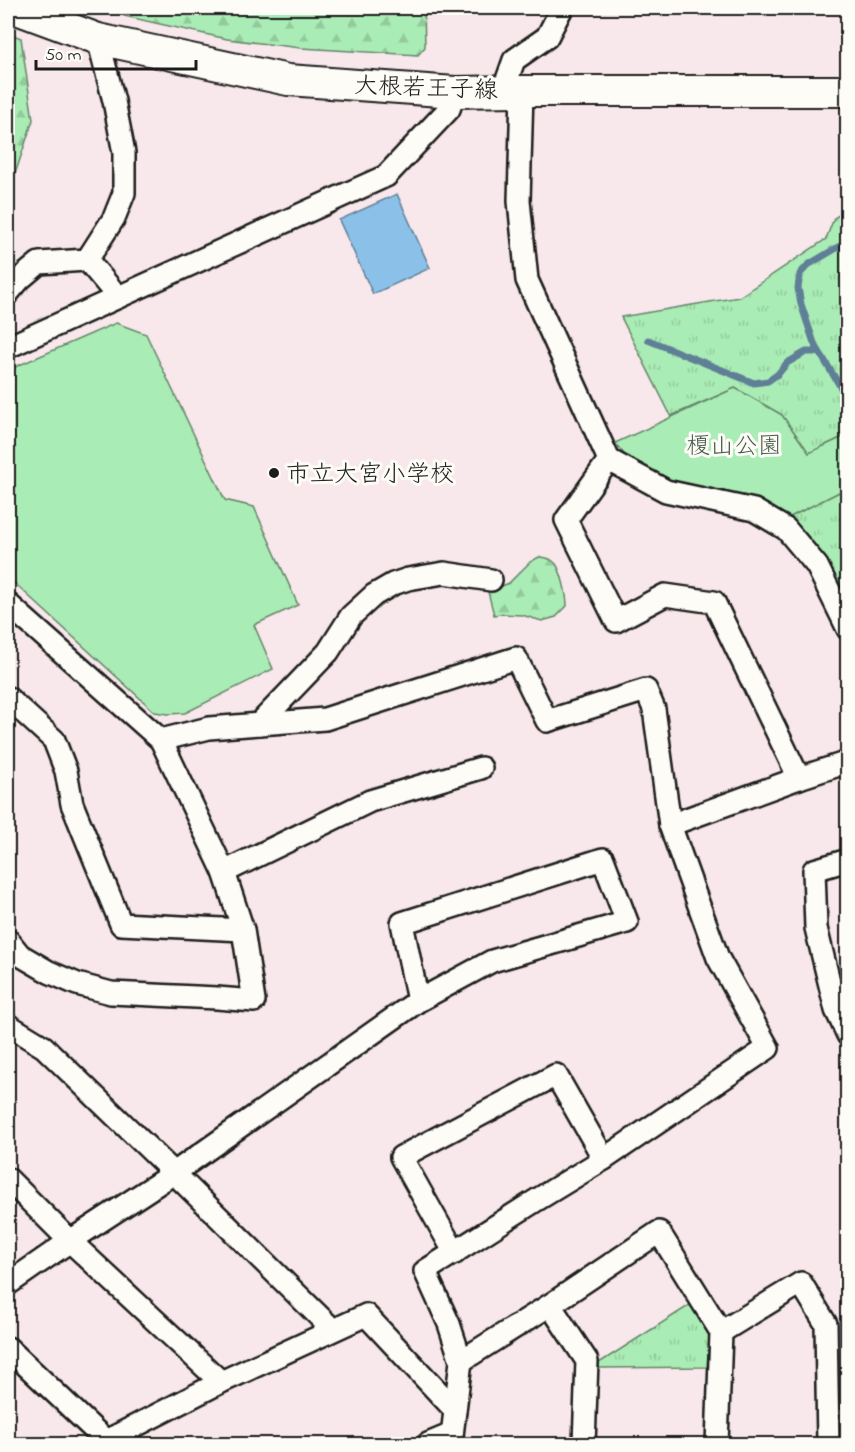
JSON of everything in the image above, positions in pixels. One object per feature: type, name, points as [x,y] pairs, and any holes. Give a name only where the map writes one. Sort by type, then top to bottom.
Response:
[{"type":"street","name":"大根若王子線","points":[[14,8],[98,39],[288,80],[455,92],[848,91]]},
{"type":"street","points":[[562,8],[547,37],[514,60],[512,91],[527,280],[609,459],[666,491],[754,510],[786,529],[817,566],[848,629]]},
{"type":"street","points":[[87,260],[114,218],[124,193],[124,153],[114,101],[98,39]]},
{"type":"street","points":[[8,347],[386,177],[449,109],[455,92]]},
{"type":"street","points":[[8,293],[39,263],[87,260]]},
{"type":"street","points":[[87,260],[118,297]]},
{"type":"street","points":[[609,459],[566,520],[616,621],[665,595],[714,602],[799,778]]},
{"type":"street","points":[[260,724],[328,652],[351,616],[374,595],[393,584],[408,579],[444,573],[490,580]]},
{"type":"street","points":[[8,605],[161,740],[224,872],[243,930],[254,1001],[111,993],[77,984],[49,972],[20,955],[8,940]]},
{"type":"street","points":[[161,740],[209,728],[325,719],[516,658],[547,721],[646,690],[654,709],[670,825],[718,958],[768,1048],[604,1159],[425,1271],[449,1324],[461,1360],[452,1439],[428,1444]]},
{"type":"street","points":[[8,698],[54,740],[66,771],[72,804],[121,924],[243,930]]},
{"type":"street","points":[[670,825],[848,762]]},
{"type":"street","points":[[224,872],[370,801],[481,768]]},
{"type":"street","points":[[8,1284],[174,1173],[418,1001],[492,961],[627,922],[603,859],[402,923],[418,1001]]},
{"type":"street","points":[[848,860],[814,870],[816,928],[836,1010],[848,1035]]},
{"type":"street","points":[[8,1025],[44,1047],[332,1329]]},
{"type":"street","points":[[455,1253],[401,1157],[556,1075],[604,1159]]},
{"type":"street","points":[[8,1179],[70,1241],[221,1382]]},
{"type":"street","points":[[461,1360],[550,1305],[659,1232],[721,1332],[717,1444]]},
{"type":"street","points":[[721,1332],[801,1283],[826,1324],[828,1444]]},
{"type":"street","points":[[550,1305],[587,1361],[584,1444]]},
{"type":"street","points":[[8,1348],[106,1440],[221,1382],[366,1315],[455,1410]]},
{"type":"green space","points":[[126,8],[424,8],[425,47],[418,55],[301,48],[227,39],[124,16]]},
{"type":"green space","points":[[8,33],[21,38],[33,120],[15,174],[8,180]]},
{"type":"green space","points":[[847,200],[847,435],[809,453],[782,415],[735,388],[671,416],[621,317],[739,297],[826,239],[834,218],[844,212]]},
{"type":"green space","points":[[116,323],[146,334],[225,500],[254,507],[298,605],[254,625],[273,669],[185,713],[155,712],[8,577],[8,370]]},
{"type":"green space","name":"榎山公園","points":[[735,388],[782,415],[809,453],[847,435],[847,488],[788,518],[774,508],[754,500],[659,479],[628,459],[615,443]]},
{"type":"green space","points":[[847,488],[847,608],[816,546],[788,518]]},
{"type":"green space","points":[[539,557],[556,564],[564,585],[567,606],[556,617],[542,621],[522,615],[494,615],[488,592],[509,583],[530,562]]},
{"type":"green space","points":[[693,1303],[710,1326],[707,1367],[599,1368],[599,1363]]},
{"type":"water","points":[[397,194],[430,268],[373,294],[339,220]]},
{"type":"waterway","points":[[843,391],[814,343],[798,288],[800,274],[808,265],[845,243],[848,236]]},
{"type":"waterway","points":[[648,340],[754,383],[768,381],[787,363],[806,352],[818,352]]},
{"type":"place","name":"市立大宮小学校","points":[[274,473]]}]
